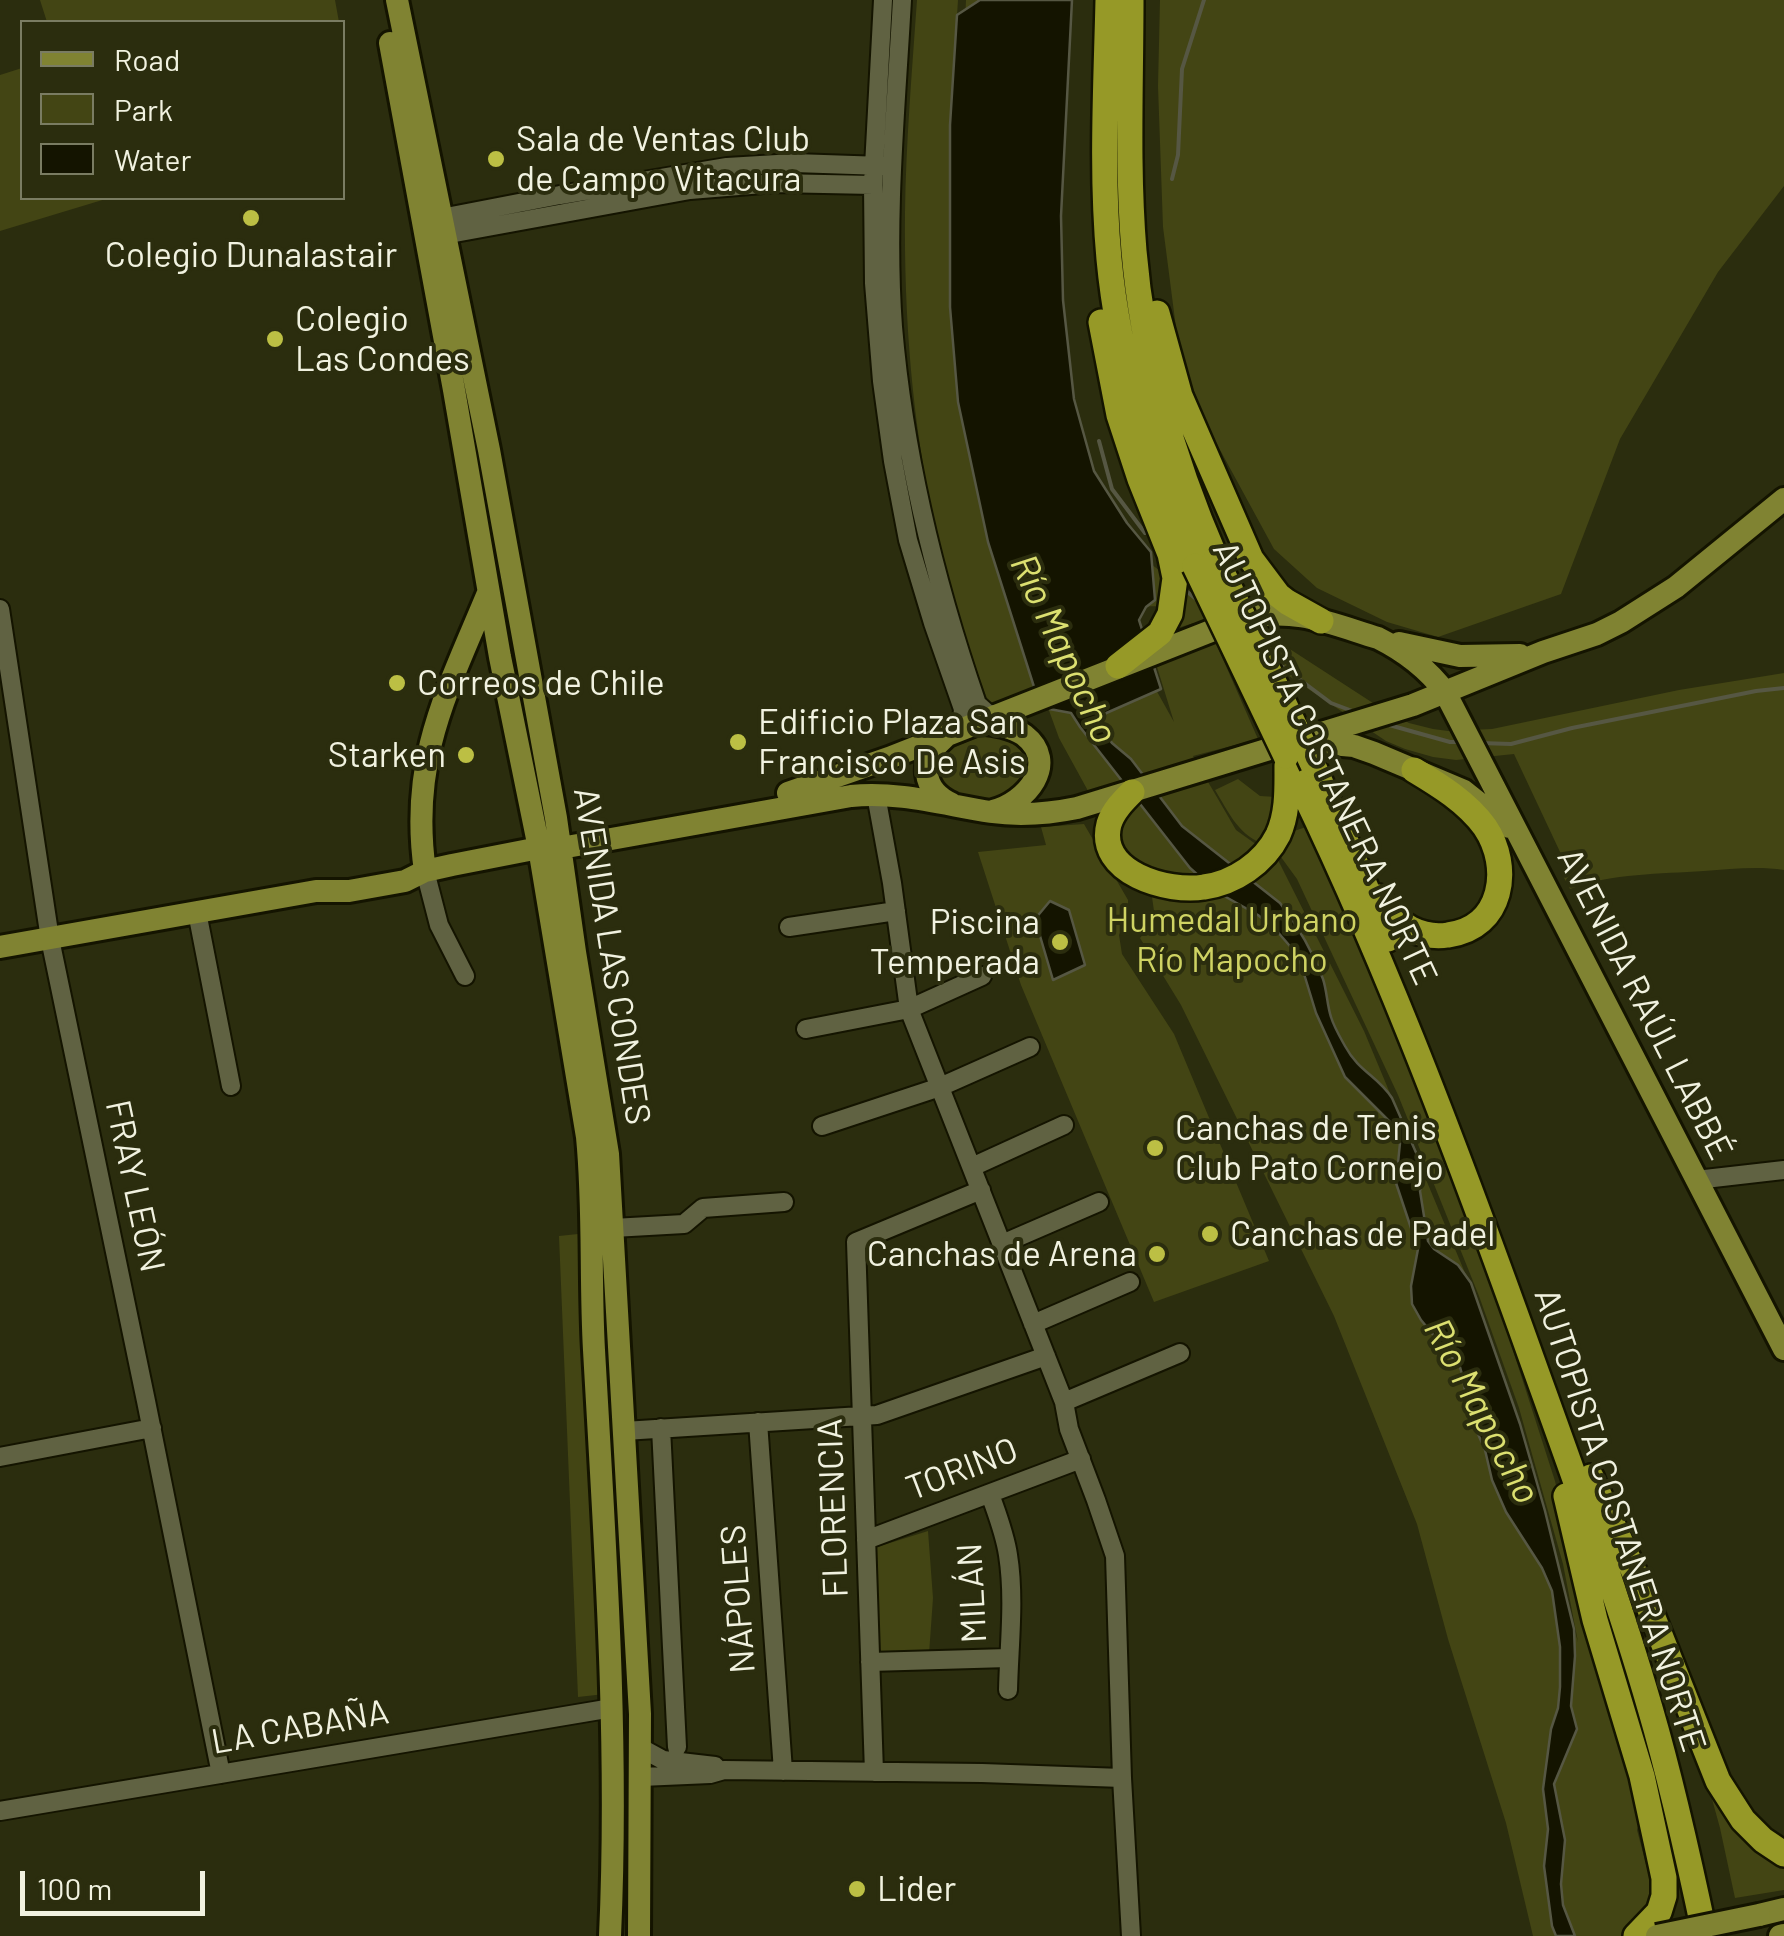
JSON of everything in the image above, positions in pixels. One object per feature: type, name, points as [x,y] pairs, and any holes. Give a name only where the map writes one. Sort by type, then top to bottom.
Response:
[{"type":"highway","name":"AUTOPISTA COSTANERA NORTE","points":[[1108,0],[1118,129]]},
{"type":"highway","name":"AUTOPISTA COSTANERA NORTE","points":[[1132,0],[1106,214],[1121,339],[1138,412],[1168,503],[1206,562],[1296,760],[1424,1068],[1609,1575],[1669,1776],[1704,1936]]},
{"type":"highway","points":[[1118,129],[1094,227],[1102,329],[1124,431],[1175,578],[1170,614],[1160,633],[1118,666]]},
{"type":"highway","points":[[1118,129],[1167,354],[1190,420],[1260,575],[1286,602],[1321,621]]},
{"type":"highway","name":"AUTOPISTA COSTANERA NORTE","points":[[1296,760],[1360,870],[1459,1114],[1591,1477],[1631,1590],[1670,1720],[1721,1936]]},
{"type":"highway","points":[[1132,792],[1117,810],[1108,830],[1110,848],[1121,864],[1145,879],[1167,886],[1216,885],[1252,866],[1271,847],[1283,822],[1296,760]]},
{"type":"highway","points":[[1360,870],[1398,919],[1424,934],[1444,936],[1463,931],[1478,923],[1492,906],[1501,869],[1490,836],[1467,808],[1414,770]]},
{"type":"highway","points":[[1538,1379],[1595,1620],[1650,1807],[1664,1878],[1664,1896],[1655,1918],[1636,1936]]},
{"type":"highway","points":[[1591,1477],[1641,1586],[1718,1782],[1742,1820],[1784,1854]]},
{"type":"highway","points":[[1669,1776],[1688,1936]]},
{"type":"main road","name":"AVENIDA LAS CONDES","points":[[383,0],[488,594],[575,952],[608,1154],[641,1748],[639,1936]]},
{"type":"main road","name":"AVENIDA LAS CONDES","points":[[397,0],[498,503],[556,818],[550,848],[587,1137],[591,1203],[612,1708],[610,1936]]},
{"type":"main road","points":[[470,482],[484,487],[498,503]]},
{"type":"main road","points":[[1296,760],[1326,732],[1413,705],[1597,634],[1654,602],[1784,499]]},
{"type":"main road","points":[[425,871],[420,804],[430,737],[488,594]]},
{"type":"main road","points":[[556,818],[585,830],[806,788],[1258,615],[1284,613],[1460,656],[1543,652]]},
{"type":"main road","name":"AVENIDA RAÚL LABBÉ","points":[[1378,638],[1419,664],[1464,718],[1474,748],[1784,1349]]},
{"type":"main road","points":[[1464,718],[1478,679]]},
{"type":"main road","points":[[954,804],[931,786],[926,767],[932,748],[970,726],[1005,726],[1034,745],[1038,760],[1036,776],[1022,798],[990,812]]},
{"type":"main road","points":[[0,947],[316,891],[337,880],[399,868],[425,871],[811,802],[876,794],[990,812],[1040,814],[1094,804],[1215,767],[1296,760],[1330,743],[1354,746],[1473,797],[1519,836]]},
{"type":"main road","points":[[876,794],[879,772],[889,758]]},
{"type":"main road","points":[[595,1367],[614,1373],[622,1391]]},
{"type":"main road","points":[[612,1734],[622,1765],[641,1778]]},
{"type":"main road","points":[[1657,1936],[1784,1909]]},
{"type":"street","points":[[883,0],[877,332],[902,514],[919,581],[970,726]]},
{"type":"street","points":[[902,0],[880,172],[893,323],[915,485],[929,546],[981,710],[970,726]]},
{"type":"street","points":[[442,226],[689,181],[759,164],[794,163],[880,172]]},
{"type":"street","points":[[794,163],[795,183]]},
{"type":"street","points":[[689,181],[795,183],[880,172]]},
{"type":"street","name":"FRAY LEÓN","points":[[0,609],[50,939],[221,1774]]},
{"type":"street","points":[[876,794],[909,1009],[1064,1402],[1069,1430],[1115,1556],[1131,1936]]},
{"type":"street","points":[[425,871],[440,925],[465,976]]},
{"type":"street","points":[[196,912],[230,1086]]},
{"type":"street","points":[[789,927],[896,912]]},
{"type":"street","points":[[806,1030],[909,1009],[982,976]]},
{"type":"street","points":[[822,1126],[940,1087],[1030,1048]]},
{"type":"street","points":[[972,1166],[1064,1125]]},
{"type":"street","points":[[1696,1180],[1784,1170]]},
{"type":"street","name":"FLORENCIA","points":[[874,1772],[856,1242],[981,1190]]},
{"type":"street","points":[[612,1228],[684,1224],[703,1208],[784,1202]]},
{"type":"street","points":[[1002,1244],[1099,1202]]},
{"type":"street","points":[[1034,1324],[1130,1282]]},
{"type":"street","points":[[1064,1402],[1180,1353]]},
{"type":"street","points":[[624,1431],[863,1417],[1046,1356]]},
{"type":"street","name":"NÁPOLES","points":[[758,1422],[783,1770]]},
{"type":"street","points":[[0,1458],[152,1428]]},
{"type":"street","points":[[661,1428],[677,1747]]},
{"type":"street","name":"TORINO","points":[[866,1540],[1080,1460]]},
{"type":"street","name":"MILÁN","points":[[990,1494],[1009,1558],[1008,1690]]},
{"type":"street","points":[[870,1662],[1008,1658]]},
{"type":"street","name":"LA CABAÑA","points":[[0,1811],[612,1708]]},
{"type":"street","points":[[641,1748],[663,1760],[710,1764],[724,1770]]},
{"type":"street","points":[[641,1778],[724,1770],[783,1770],[1122,1778]]},
{"type":"green space","points":[[40,0],[335,0],[339,20],[46,20]]},
{"type":"green space","points":[[917,0],[958,0],[950,125],[950,307],[958,402],[988,542],[1035,690],[995,707],[989,704],[945,568],[926,484],[915,407],[905,212]]},
{"type":"green space","name":"Humedal Urbano Río Mapocho","points":[[966,0],[1064,0],[1054,229],[1073,421],[1095,486],[1143,558],[1180,586],[1181,574],[1187,590],[1279,642],[1376,705],[1409,723],[1433,729],[1492,729],[1679,690],[1784,673],[1784,870],[1744,868],[1637,875],[1570,889],[1562,874],[1571,870],[1564,853],[1561,854],[1514,754],[1456,760],[1405,749],[1386,741],[1212,629],[1194,623],[1171,630],[1161,607],[1146,607],[1134,615],[1150,679],[1174,722],[1157,667],[1215,641],[1258,739],[1193,756],[1236,830],[1278,860],[1364,1031],[1478,1304],[1578,1642],[1563,1564],[1519,1408],[1479,1296],[1398,1095],[1297,879],[1278,853],[1294,831],[1306,827],[1333,874],[1389,1000],[1396,1039],[1417,1085],[1501,1313],[1555,1481],[1579,1585],[1628,1757],[1637,1830],[1665,1936],[1533,1936],[1506,1823],[1448,1639],[1417,1524],[1334,1316],[1181,1005],[1140,938],[1154,911],[1151,890],[1104,820],[1059,738],[1039,683],[963,65]]},
{"type":"green space","points":[[1160,0],[1784,0],[1784,186],[1718,272],[1620,439],[1561,594],[1438,637],[1387,622],[1317,588],[1274,549],[1207,426],[1179,351],[1163,227],[1158,86]]},
{"type":"green space","points":[[20,69],[20,200],[102,200],[0,231],[0,75]]},
{"type":"green space","points":[[1000,734],[1021,747],[1031,768],[1007,798],[963,796],[939,786],[935,762],[939,754],[983,735]]},
{"type":"green space","points":[[1238,779],[1260,796],[1277,797],[1275,812],[1261,843],[1239,827],[1215,790]]},
{"type":"green space","name":"Canchas de Tenis Club Pato Cornejo","points":[[1084,824],[1128,900],[1119,935],[1122,954],[1174,1034],[1269,1261],[1154,1302],[1021,985],[978,852],[1046,845],[1041,827]]},
{"type":"green space","points":[[578,1234],[605,1694],[578,1697],[559,1236]]},
{"type":"green space","points":[[928,1531],[933,1598],[929,1654],[879,1654],[877,1547]]},
{"type":"green space","points":[[1702,1763],[1784,1858],[1784,1890],[1735,1898]]},
{"type":"water","name":"Río Mapocho","points":[[980,0],[1072,0],[1061,216],[1063,300],[1074,399],[1094,471],[1151,552],[1155,600],[1139,620],[1161,689],[1095,718],[1182,826],[1280,903],[1292,920],[1319,969],[1337,1032],[1350,1055],[1392,1098],[1425,1173],[1420,1191],[1428,1241],[1458,1265],[1471,1283],[1520,1424],[1574,1629],[1571,1706],[1577,1729],[1554,1784],[1565,1840],[1563,1905],[1575,1936],[1556,1936],[1544,1866],[1548,1829],[1543,1789],[1560,1687],[1560,1647],[1552,1591],[1492,1480],[1485,1450],[1468,1411],[1460,1367],[1412,1304],[1418,1249],[1396,1183],[1400,1143],[1390,1122],[1345,1077],[1316,1013],[1295,952],[1258,915],[1217,892],[1190,868],[1071,713],[1044,708],[988,542],[958,402],[950,307],[950,125],[957,15]]},
{"type":"water","name":"Piscina Temperada","points":[[1050,901],[1069,910],[1085,965],[1053,980],[1035,919]]},
{"type":"waterway","points":[[1172,179],[1178,155],[1182,69],[1204,0]]},
{"type":"waterway","points":[[1099,441],[1112,489],[1145,533]]},
{"type":"waterway","points":[[1185,590],[1201,603]]},
{"type":"waterway","points":[[1279,664],[1331,703],[1355,712]]},
{"type":"waterway","points":[[1480,743],[1511,744],[1572,728],[1784,688]]},
{"type":"waterway","points":[[1382,723],[1460,742]]},
{"type":"place","name":"Sala de Ventas Club de Campo Vitacura","points":[[496,159]]},
{"type":"place","name":"Colegio Dunalastair","points":[[251,218]]},
{"type":"place","name":"Colegio Las Condes","points":[[275,339]]},
{"type":"place","name":"Correos de Chile","points":[[397,683]]},
{"type":"place","name":"Edificio Plaza San Francisco De Asis","points":[[738,742]]},
{"type":"place","name":"Starken","points":[[466,755]]},
{"type":"place","name":"Piscina Temperada","points":[[1060,942]]},
{"type":"place","name":"Canchas de Tenis Club Pato Cornejo","points":[[1155,1148]]},
{"type":"place","name":"Canchas de Padel","points":[[1210,1234]]},
{"type":"place","name":"Canchas de Arena","points":[[1157,1254]]},
{"type":"place","name":"Lider","points":[[857,1889]]}]
